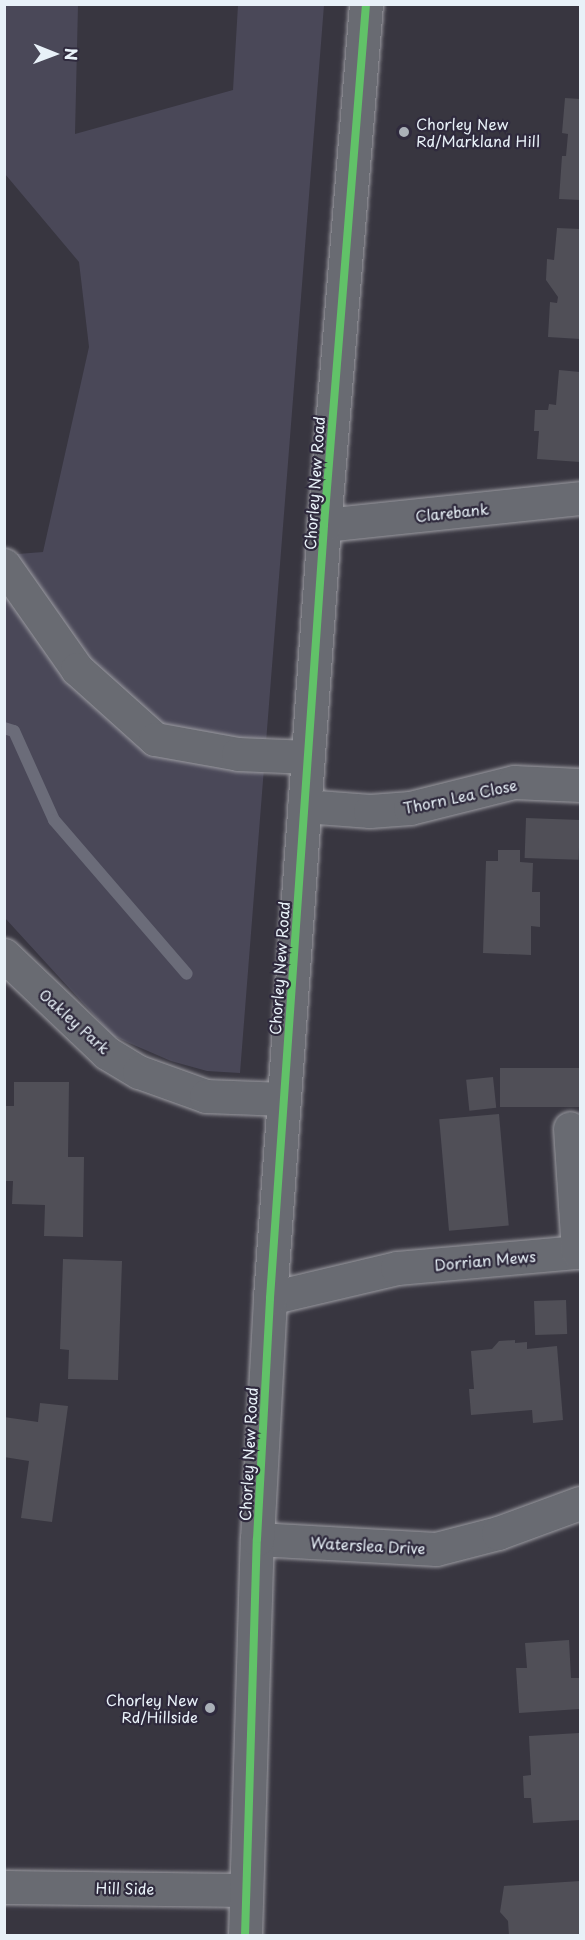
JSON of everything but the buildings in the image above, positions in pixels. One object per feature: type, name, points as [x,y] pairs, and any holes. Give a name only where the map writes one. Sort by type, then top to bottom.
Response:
[{"type":"main road","name":"Chorley New Road","points":[[245,1935],[257,1539],[270,1298],[324,525],[366,4]]},
{"type":"main road","name":"Clarebank","points":[[324,525],[580,498]]},
{"type":"main road","points":[[4,565],[77,669],[155,740],[238,754],[308,757]]},
{"type":"main road","name":"Thorn Lea Close","points":[[304,806],[370,811],[410,808],[514,782],[580,785]]},
{"type":"main road","name":"Oakley Park","points":[[7,961],[108,1053],[140,1072],[206,1096],[284,1099]]},
{"type":"main road","name":"Dorrian Mews","points":[[270,1298],[397,1268],[578,1252],[570,1128]]},
{"type":"main road","name":"Waterslea Drive","points":[[257,1539],[436,1549],[498,1533],[580,1503]]},
{"type":"main road","name":"Hill Side","points":[[4,1887],[246,1890]]},
{"type":"shaded area","points":[[5,5],[78,5],[75,134],[233,90],[238,5],[324,5],[240,1073],[207,1071],[171,1061],[113,1036],[5,918],[5,555],[43,552],[89,347],[79,262],[5,174]]},
{"type":"waterway","points":[[4,728],[14,731],[54,820],[187,974]]},
{"type":"cycle path","points":[[245,1936],[257,1539],[270,1298],[324,525],[366,4]]},
{"type":"place","name":"Chorley New Rd/Markland Hill","points":[[404,132]]},
{"type":"place","name":"Chorley New Rd/Hillside","points":[[210,1708]]}]
